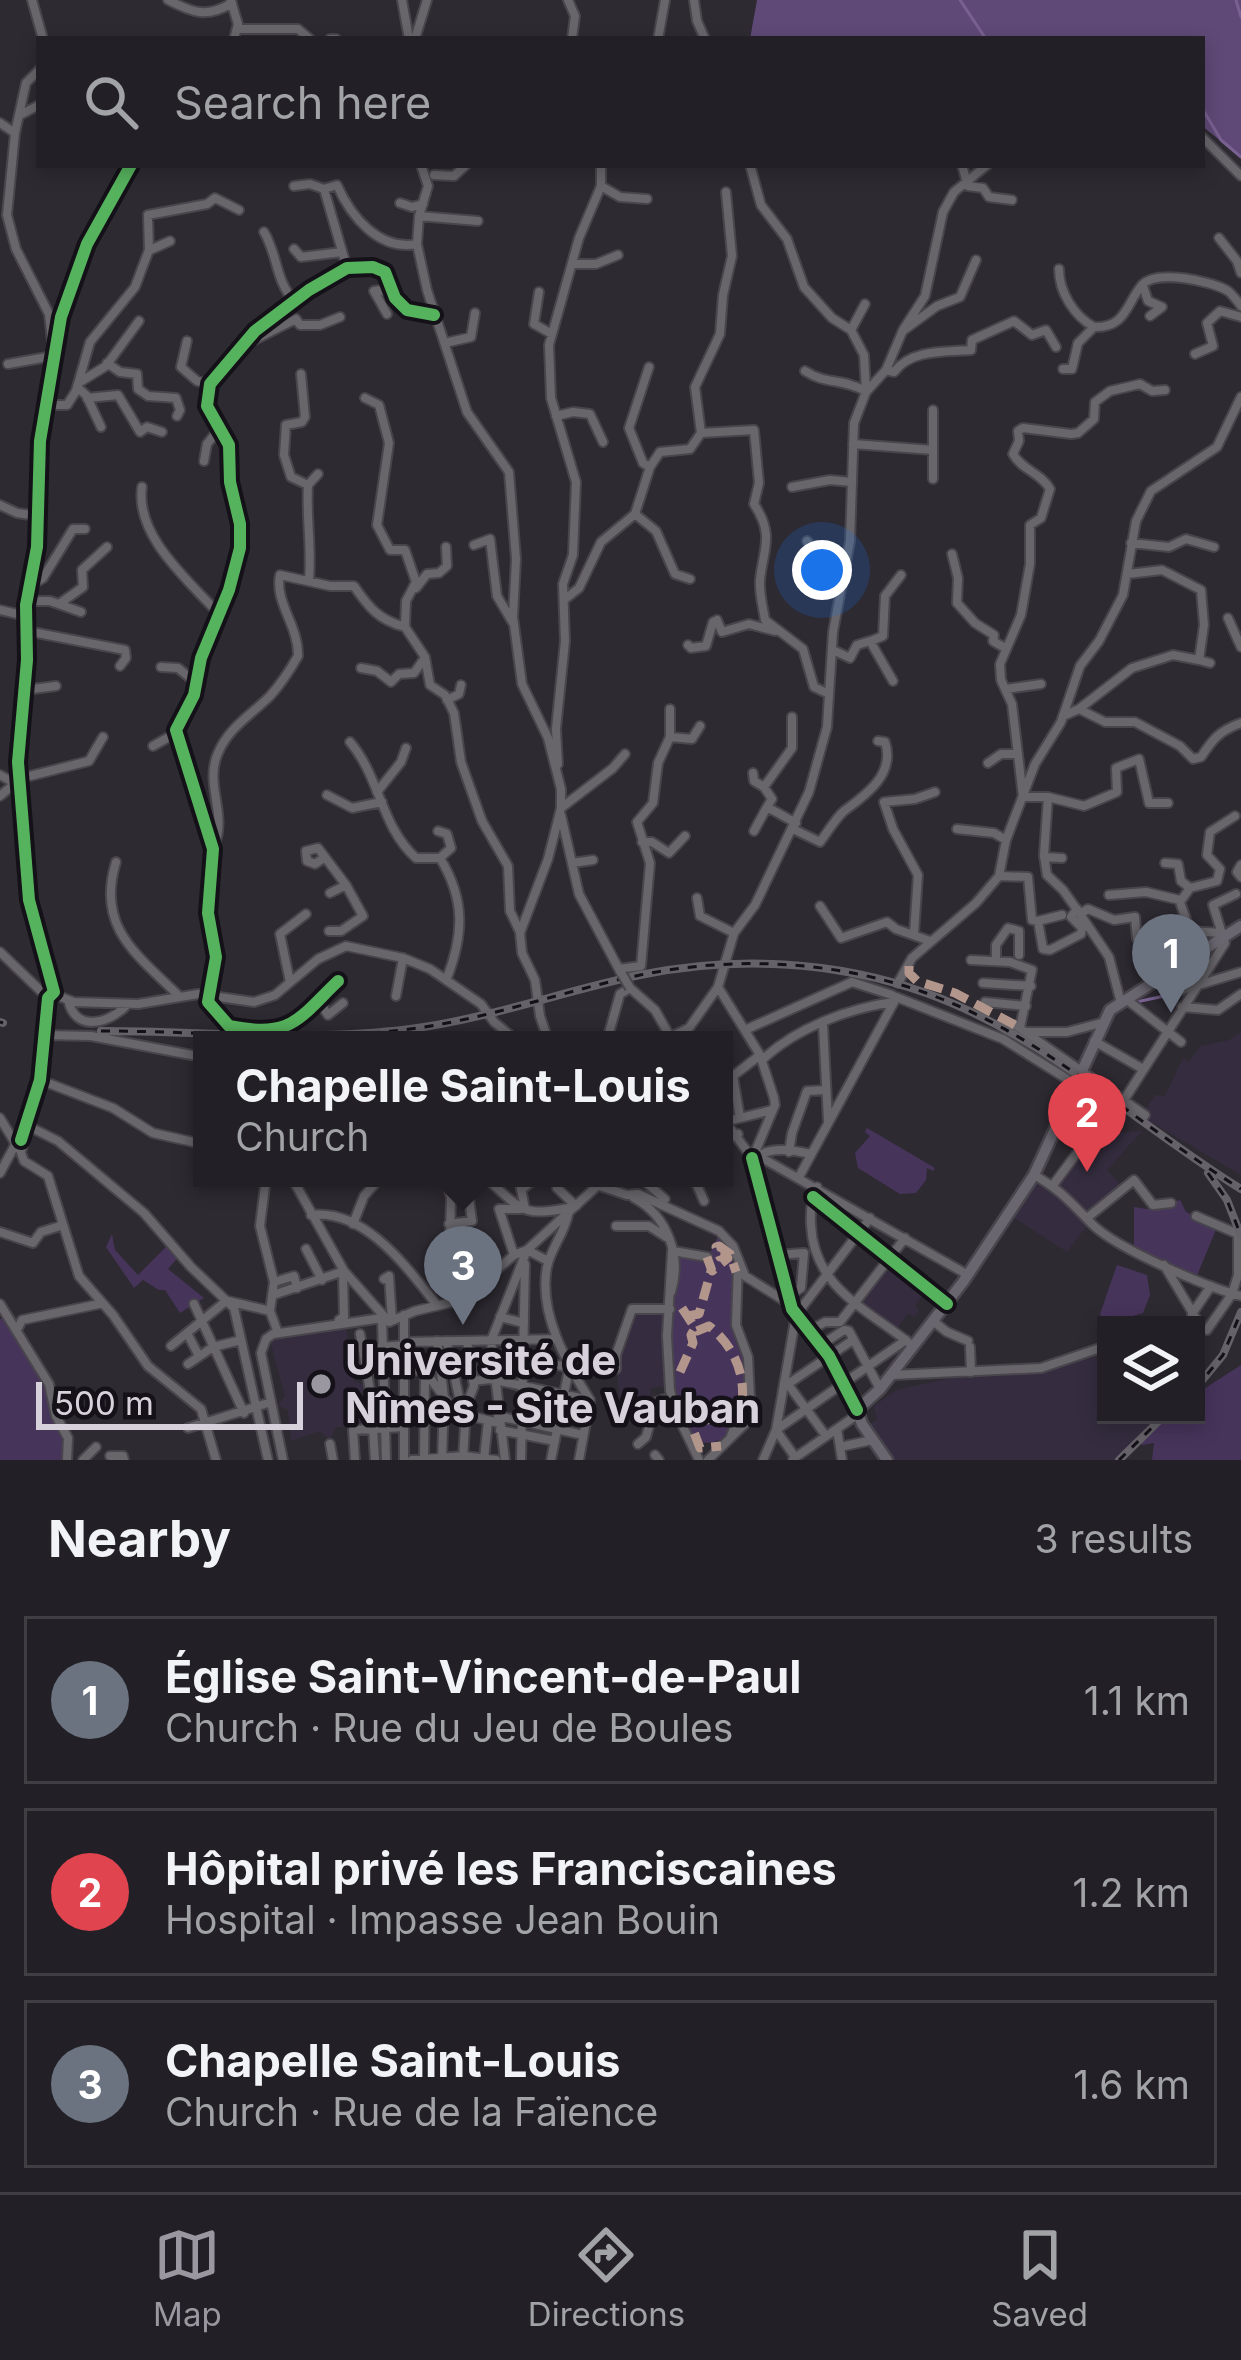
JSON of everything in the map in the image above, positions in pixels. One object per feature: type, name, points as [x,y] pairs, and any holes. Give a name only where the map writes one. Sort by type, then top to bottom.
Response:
[{"type":"main road","points":[[887,1460],[864,1418],[909,1343],[947,1304],[1034,1175],[1102,1023],[1123,1001],[1220,936],[1240,928]]},
{"type":"street","points":[[32,0],[42,36]]},
{"type":"street","points":[[168,0],[201,14],[215,13],[231,1],[236,34],[298,29],[306,36]]},
{"type":"street","points":[[402,0],[411,36]]},
{"type":"street","points":[[413,36],[427,0]]},
{"type":"street","points":[[568,0],[575,16],[572,36]]},
{"type":"street","points":[[659,36],[665,0]]},
{"type":"street","points":[[694,0],[704,36]]},
{"type":"street","points":[[0,1172],[17,1145],[40,1081],[51,996],[29,900],[17,783],[26,601],[53,353],[49,314],[14,243],[7,215],[15,133],[26,83],[36,73]]},
{"type":"street","points":[[20,115],[36,107]]},
{"type":"street","points":[[0,124],[15,133]]},
{"type":"street","points":[[1205,139],[1241,176]]},
{"type":"street","points":[[53,353],[61,316],[88,244],[128,168]]},
{"type":"street","points":[[423,168],[428,186]]},
{"type":"street","points":[[463,168],[454,176],[435,170],[419,215],[417,244],[434,315],[467,412],[509,472],[516,560],[514,623],[522,684],[557,766]]},
{"type":"street","points":[[601,168],[601,186],[579,238],[552,334],[549,381],[576,482],[573,555],[563,584],[565,663],[556,729],[557,766],[561,811],[579,894],[630,988],[647,1000],[664,1031]]},
{"type":"street","points":[[752,168],[761,205],[787,239],[804,287],[851,330],[866,362],[866,392]]},
{"type":"street","points":[[963,168],[966,183]]},
{"type":"street","points":[[680,1031],[699,1017],[718,987],[734,933],[755,905],[817,770],[827,727],[833,632],[850,541],[854,423],[866,392],[886,370],[930,285],[938,223],[954,191],[984,168]]},
{"type":"street","points":[[966,183],[983,188],[989,197],[1012,200]]},
{"type":"street","points":[[294,186],[337,185],[361,222],[387,243],[417,244]]},
{"type":"street","points":[[601,186],[620,197],[647,199]]},
{"type":"street","points":[[324,188],[347,268]]},
{"type":"street","points":[[563,601],[579,588],[601,542],[635,514],[650,467],[660,452],[694,447],[701,433],[695,387],[721,334],[732,256],[726,192]]},
{"type":"street","points":[[49,405],[67,405],[90,342],[133,292],[148,250],[148,215],[208,204],[215,198],[239,210]]},
{"type":"street","points":[[400,203],[423,204]]},
{"type":"street","points":[[419,215],[478,220]]},
{"type":"street","points":[[264,232],[279,262],[278,278],[295,302]]},
{"type":"street","points":[[1219,238],[1241,273]]},
{"type":"street","points":[[148,250],[170,241]]},
{"type":"street","points":[[5,251],[14,243]]},
{"type":"street","points":[[294,249],[302,257],[342,252]]},
{"type":"street","points":[[573,264],[596,264],[618,255]]},
{"type":"street","points":[[903,330],[960,297],[976,260]]},
{"type":"street","points":[[213,849],[176,733],[194,695],[229,590],[241,533],[230,482],[230,445],[207,406],[210,384],[255,331],[347,268],[373,267],[385,272],[395,298]]},
{"type":"street","points":[[1059,268],[1062,288],[1078,316],[1094,327]]},
{"type":"street","points":[[1064,368],[1072,369],[1082,337],[1127,314],[1141,288],[1155,278],[1186,278],[1229,291],[1241,305]]},
{"type":"street","points":[[1141,288],[1148,301],[1162,307],[1150,316]]},
{"type":"street","points":[[1128,322],[1141,288]]},
{"type":"street","points":[[387,314],[374,291],[395,298],[407,310],[434,315]]},
{"type":"street","points":[[539,292],[534,324],[552,334]]},
{"type":"street","points":[[851,330],[865,304]]},
{"type":"street","points":[[1196,354],[1213,346],[1208,323],[1220,310],[1241,317]]},
{"type":"street","points":[[446,343],[471,337],[475,314]]},
{"type":"street","points":[[245,344],[296,320],[300,325],[320,325],[340,317]]},
{"type":"street","points":[[78,385],[107,363],[139,321]]},
{"type":"street","points":[[886,370],[894,372],[905,359],[971,350],[972,340],[1014,321],[1032,334],[1046,330],[1055,347]]},
{"type":"street","points":[[187,340],[181,367],[197,381],[210,384]]},
{"type":"street","points":[[8,364],[53,353]]},
{"type":"street","points":[[107,363],[120,372],[137,374],[138,389],[148,396],[176,398],[177,416]]},
{"type":"street","points":[[649,367],[629,428],[643,463],[650,467]]},
{"type":"street","points":[[805,371],[830,382],[847,380],[866,392]]},
{"type":"street","points":[[302,374],[305,417],[286,425],[284,454],[291,478],[308,485]]},
{"type":"street","points":[[1023,797],[1012,704],[1000,672],[1005,648],[1021,615],[1030,564],[1030,525],[1043,514],[1050,489],[1016,460],[1018,431],[1078,433],[1094,419],[1095,402],[1110,391],[1140,384],[1152,391],[1165,390]]},
{"type":"street","points":[[78,385],[101,428]]},
{"type":"street","points":[[87,398],[118,395],[140,432],[147,427],[162,432]]},
{"type":"street","points":[[799,1177],[908,964],[999,876],[1006,840],[1042,748],[1062,716],[1072,683],[1123,595],[1131,543],[1146,495],[1216,447],[1241,397]]},
{"type":"street","points":[[365,398],[379,405],[389,443],[377,526],[390,550],[405,550],[415,589]]},
{"type":"street","points":[[933,410],[934,478]]},
{"type":"street","points":[[556,416],[590,414],[604,442]]},
{"type":"street","points":[[204,460],[207,444],[220,428]]},
{"type":"street","points":[[701,433],[754,430],[759,483],[754,504],[762,516],[768,552],[760,588],[765,620],[803,649],[814,688],[829,694]]},
{"type":"street","points":[[853,444],[933,450]]},
{"type":"street","points":[[308,580],[312,535],[308,485],[318,474]]},
{"type":"street","points":[[792,487],[830,480],[851,482]]},
{"type":"street","points":[[142,487],[142,510],[160,547],[219,614]]},
{"type":"street","points":[[0,506],[38,516]]},
{"type":"street","points":[[635,514],[656,531],[675,574],[690,579]]},
{"type":"street","points":[[30,586],[43,578],[73,530],[86,529]]},
{"type":"street","points":[[474,545],[490,539],[497,596],[514,623]]},
{"type":"street","points":[[1131,543],[1168,547],[1186,539],[1214,548]]},
{"type":"street","points":[[807,541],[817,554],[817,563],[843,576]]},
{"type":"street","points":[[59,604],[83,587],[82,570],[107,547]]},
{"type":"street","points":[[446,548],[448,566],[427,574],[406,602],[405,627],[425,657],[430,685],[454,713],[461,762],[482,821],[505,856],[511,879],[510,910],[535,980],[545,1031]]},
{"type":"street","points":[[952,554],[957,604],[1005,648]]},
{"type":"street","points":[[1062,716],[1079,709],[1132,668],[1173,655],[1205,662],[1201,590],[1162,570],[1128,574]]},
{"type":"street","points":[[258,1031],[229,1026],[209,1006],[216,957],[208,913],[213,849],[220,832],[211,778],[218,752],[237,724],[270,695],[298,656],[294,625],[278,583],[282,574],[330,586],[354,586],[370,610],[405,627]]},
{"type":"street","points":[[834,650],[850,658],[857,645],[883,636],[885,596],[901,575]]},
{"type":"street","points":[[26,601],[81,612]]},
{"type":"street","points":[[0,610],[26,616]]},
{"type":"street","points":[[1228,618],[1241,646]]},
{"type":"street","points":[[688,645],[706,646],[712,622],[717,620],[722,632],[749,625],[780,630]]},
{"type":"street","points":[[27,631],[125,650],[120,667]]},
{"type":"street","points":[[869,641],[893,682]]},
{"type":"street","points":[[361,668],[377,671],[391,682],[405,672],[414,673],[425,657]]},
{"type":"street","points":[[160,667],[178,668],[196,683]]},
{"type":"street","points":[[1006,689],[1041,684]]},
{"type":"street","points":[[447,700],[459,694],[461,685]]},
{"type":"street","points":[[24,690],[56,686]]},
{"type":"street","points":[[621,971],[641,966],[650,862],[637,822],[652,803],[658,764],[670,737],[670,709]]},
{"type":"street","points":[[1079,709],[1106,722],[1135,722],[1180,746],[1193,759],[1201,757],[1210,740],[1223,730],[1241,723]]},
{"type":"street","points":[[764,787],[792,748],[792,717]]},
{"type":"street","points":[[670,737],[692,739],[700,726]]},
{"type":"street","points":[[153,746],[176,733]]},
{"type":"street","points":[[0,796],[17,783],[88,761],[103,737]]},
{"type":"street","points":[[767,807],[820,842],[847,809],[879,782],[888,753],[885,742],[878,741]]},
{"type":"street","points":[[350,742],[362,757],[395,836],[412,855],[440,858],[449,852],[447,834],[438,831]]},
{"type":"street","points":[[327,795],[352,808],[380,797],[406,748]]},
{"type":"street","points":[[520,933],[561,811],[626,754]]},
{"type":"street","points":[[988,763],[1000,754],[1018,754]]},
{"type":"street","points":[[1023,797],[1093,805],[1117,792],[1116,768],[1139,759],[1149,803],[1168,803]]},
{"type":"street","points":[[753,772],[754,782],[772,799],[754,831]]},
{"type":"street","points":[[0,775],[17,783]]},
{"type":"street","points":[[914,933],[918,875],[893,830],[884,802],[935,792]]},
{"type":"street","points":[[1048,797],[1047,875],[1108,957],[1123,1001],[1181,1042]]},
{"type":"street","points":[[1165,863],[1178,864],[1180,881],[1190,888],[1215,884],[1220,869],[1207,855],[1210,832],[1235,816]]},
{"type":"street","points":[[957,830],[994,833],[1006,840]]},
{"type":"street","points":[[642,842],[652,842],[669,853],[686,836]]},
{"type":"street","points":[[1044,856],[1063,858]]},
{"type":"street","points":[[325,857],[363,916],[340,931],[329,931]]},
{"type":"street","points":[[440,858],[461,904],[458,944],[447,978]]},
{"type":"street","points":[[572,863],[593,860]]},
{"type":"street","points":[[116,862],[108,903],[118,931],[179,997]]},
{"type":"street","points":[[1241,865],[1237,872],[1241,877]]},
{"type":"street","points":[[999,876],[1028,877],[1032,920],[1062,915]]},
{"type":"street","points":[[330,893],[346,885]]},
{"type":"street","points":[[1180,902],[1190,888]]},
{"type":"street","points":[[1109,895],[1176,896],[1190,931]]},
{"type":"street","points":[[1124,1100],[1225,944],[1214,904],[1236,895]]},
{"type":"street","points":[[698,898],[700,916],[734,933]]},
{"type":"street","points":[[820,906],[841,938],[887,922],[930,941]]},
{"type":"street","points":[[1038,921],[1043,949],[1050,950],[1081,934],[1081,926],[1071,919],[1088,909],[1114,920],[1135,917],[1137,940],[1190,931],[1220,936]]},
{"type":"street","points":[[290,984],[280,934],[306,914]]},
{"type":"street","points":[[996,960],[997,945],[1008,928],[1019,931],[1019,955]]},
{"type":"street","points":[[340,931],[344,946]]},
{"type":"street","points":[[0,952],[51,996],[68,1000],[128,1004],[210,996],[254,1002],[275,995],[317,959],[344,946],[403,958],[447,978],[505,1031]]},
{"type":"street","points":[[396,996],[403,958]]},
{"type":"street","points":[[971,960],[996,960],[1032,970],[1020,1028]]},
{"type":"street","points":[[1175,992],[1241,972]]},
{"type":"street","points":[[281,1031],[302,1019],[338,981]]},
{"type":"street","points":[[746,1030],[852,982],[1003,1039],[1145,1115]]},
{"type":"street","points":[[983,983],[1030,986]]},
{"type":"street","points":[[718,987],[761,1058],[774,1099],[756,1155],[789,1299],[864,1418]]},
{"type":"street","points":[[610,1031],[620,994],[630,988]]},
{"type":"street","points":[[740,1118],[733,1076],[784,1039],[893,994]]},
{"type":"street","points":[[1182,1007],[1218,1010],[1241,994]]},
{"type":"street","points":[[320,997],[328,1015],[343,1003]]},
{"type":"street","points":[[1202,1009],[1215,999]]},
{"type":"street","points":[[68,1000],[70,1012],[82,1022],[103,1022],[128,1004]]},
{"type":"street","points":[[985,1002],[1026,1006]]},
{"type":"street","points":[[1020,1028],[1067,1032],[1102,1023]]},
{"type":"street","points":[[823,1025],[829,1123]]},
{"type":"street","points":[[1020,1028],[1079,1076]]},
{"type":"street","points":[[44,1038],[91,1036],[193,1056]]},
{"type":"street","points":[[1094,1040],[1143,1070]]},
{"type":"street","points":[[40,1081],[112,1108],[153,1133],[193,1142]]},
{"type":"street","points":[[789,1151],[807,1090]]},
{"type":"street","points":[[795,1091],[825,1090]]},
{"type":"street","points":[[733,1120],[773,1110]]},
{"type":"street","points":[[0,1118],[24,1160],[47,1176],[79,1276],[148,1366],[201,1409],[216,1460]]},
{"type":"street","points":[[24,1124],[58,1142],[144,1213],[184,1255],[190,1268],[230,1303],[269,1311]]},
{"type":"street","points":[[1052,1185],[1089,1137],[1104,1127]]},
{"type":"street","points":[[733,1129],[756,1155],[799,1177],[947,1304]]},
{"type":"street","points":[[733,1136],[738,1134]]},
{"type":"street","points":[[756,1155],[812,1154]]},
{"type":"street","points":[[1034,1175],[1052,1185],[1105,1234],[1237,1294]]},
{"type":"street","points":[[1087,1218],[1134,1180],[1153,1205],[1171,1203]]},
{"type":"street","points":[[265,1187],[260,1226],[274,1282],[269,1311],[278,1333]]},
{"type":"street","points":[[297,1187],[344,1273],[388,1319]]},
{"type":"street","points":[[352,1224],[357,1196],[364,1187]]},
{"type":"street","points":[[352,1224],[372,1187]]},
{"type":"street","points":[[448,1187],[461,1300]]},
{"type":"street","points":[[449,1224],[472,1221],[465,1187]]},
{"type":"street","points":[[496,1187],[522,1209]]},
{"type":"street","points":[[519,1187],[522,1209]]},
{"type":"street","points":[[519,1191],[524,1187]]},
{"type":"street","points":[[375,1460],[373,1429],[382,1371],[380,1323],[461,1300],[514,1255],[527,1250],[592,1187]]},
{"type":"street","points":[[612,1187],[657,1216],[672,1251],[670,1390],[687,1438]]},
{"type":"street","points":[[651,1187],[665,1199]]},
{"type":"street","points":[[698,1187],[704,1201]]},
{"type":"street","points":[[557,1188],[574,1209]]},
{"type":"street","points":[[815,1192],[968,1275]]},
{"type":"street","points":[[789,1299],[800,1288],[810,1254],[815,1192]]},
{"type":"street","points":[[628,1195],[638,1194],[714,1228],[733,1246],[748,1279],[789,1299]]},
{"type":"street","points":[[514,1255],[499,1209],[574,1209]]},
{"type":"street","points":[[574,1209],[548,1262],[546,1283],[557,1339],[590,1400],[579,1460]]},
{"type":"street","points":[[311,1215],[327,1213],[352,1224],[399,1259],[437,1305]]},
{"type":"street","points":[[1196,1216],[1238,1234],[1237,1294],[1205,1330]]},
{"type":"street","points":[[763,1460],[787,1383],[796,1315],[870,1218]]},
{"type":"street","points":[[0,1232],[33,1243],[41,1232],[60,1226]]},
{"type":"street","points":[[616,1226],[649,1226],[667,1238]]},
{"type":"street","points":[[809,1331],[825,1322],[840,1322],[905,1238]]},
{"type":"street","points":[[306,1249],[322,1280]]},
{"type":"street","points":[[527,1250],[548,1262]]},
{"type":"street","points":[[505,1460],[496,1423],[491,1341],[527,1250]]},
{"type":"street","points":[[521,1460],[527,1250]]},
{"type":"street","points":[[672,1251],[707,1257]]},
{"type":"street","points":[[777,1255],[810,1254]]},
{"type":"street","points":[[776,1430],[909,1343],[825,1276],[810,1254]]},
{"type":"street","points":[[638,1444],[646,1437],[659,1398],[667,1400],[704,1460],[747,1424],[751,1410],[748,1357],[736,1325],[739,1258]]},
{"type":"street","points":[[1163,1264],[1194,1316]]},
{"type":"street","points":[[273,1295],[344,1273]]},
{"type":"street","points":[[284,1460],[261,1352],[266,1339],[278,1333],[344,1317],[344,1273]]},
{"type":"street","points":[[274,1282],[294,1276],[297,1288]]},
{"type":"street","points":[[384,1279],[389,1276],[388,1319]]},
{"type":"street","points":[[1192,1313],[1211,1286]]},
{"type":"street","points":[[171,1346],[230,1303]]},
{"type":"street","points":[[230,1303],[268,1460]]},
{"type":"street","points":[[18,1330],[22,1320],[99,1304]]},
{"type":"street","points":[[194,1304],[244,1413]]},
{"type":"street","points":[[616,1369],[616,1355],[632,1311],[670,1306]]},
{"type":"street","points":[[1,1310],[49,1384],[56,1416],[68,1438],[67,1460]]},
{"type":"street","points":[[408,1313],[404,1413],[408,1460],[496,1460]]},
{"type":"street","points":[[500,1317],[524,1323]]},
{"type":"street","points":[[308,1327],[388,1319]]},
{"type":"street","points":[[933,1321],[969,1344],[971,1372]]},
{"type":"street","points":[[821,1345],[844,1330],[878,1391]]},
{"type":"street","points":[[187,1333],[199,1356]]},
{"type":"street","points":[[360,1334],[384,1428],[386,1460]]},
{"type":"street","points":[[381,1346],[557,1339]]},
{"type":"street","points":[[188,1364],[213,1347],[241,1340]]},
{"type":"street","points":[[787,1383],[853,1340]]},
{"type":"street","points":[[442,1341],[463,1418],[463,1458]]},
{"type":"street","points":[[442,1341],[442,1459]]},
{"type":"street","points":[[463,1418],[473,1381],[467,1341]]},
{"type":"street","points":[[405,1344],[463,1418]]},
{"type":"street","points":[[891,1374],[1042,1368],[1097,1349]]},
{"type":"street","points":[[491,1354],[569,1368]]},
{"type":"street","points":[[451,1363],[470,1364]]},
{"type":"street","points":[[551,1460],[569,1368]]},
{"type":"street","points":[[366,1371],[424,1372]]},
{"type":"street","points":[[424,1372],[424,1460]]},
{"type":"street","points":[[473,1381],[493,1380],[590,1400]]},
{"type":"street","points":[[787,1383],[826,1436]]},
{"type":"street","points":[[188,1428],[271,1402]]},
{"type":"street","points":[[378,1411],[522,1422],[584,1435]]},
{"type":"street","points":[[714,1418],[741,1411],[730,1438]]},
{"type":"street","points":[[776,1430],[793,1459],[836,1429],[864,1418]]},
{"type":"street","points":[[840,1447],[864,1418]]},
{"type":"street","points":[[496,1423],[555,1441]]},
{"type":"street","points":[[484,1459],[496,1423]]},
{"type":"street","points":[[355,1460],[353,1430],[404,1427]]},
{"type":"street","points":[[836,1429],[842,1460]]},
{"type":"street","points":[[330,1444],[333,1460]]},
{"type":"street","points":[[82,1460],[96,1447]]},
{"type":"street","points":[[110,1456],[124,1460]]},
{"type":"shaded area","points":[[757,0],[1241,0],[1241,157],[1205,128],[1205,36],[751,36]]},
{"type":"shaded area","points":[[1241,1032],[1241,1175],[1146,1119],[1145,1111],[1155,1095],[1165,1096],[1183,1058],[1189,1062],[1201,1046]]},
{"type":"shaded area","points":[[867,1128],[935,1168],[927,1168],[926,1180],[916,1193],[900,1194],[858,1168],[855,1153],[870,1136]]},
{"type":"shaded area","points":[[1102,1130],[1113,1137],[1142,1131],[1107,1170],[1122,1186],[1088,1213],[1056,1183],[1090,1139],[1094,1143],[1103,1135]]},
{"type":"shaded area","points":[[1037,1181],[1089,1223],[1067,1252],[1013,1217]]},
{"type":"shaded area","points":[[1180,1200],[1186,1212],[1217,1227],[1196,1278],[1134,1246],[1134,1207],[1147,1209]]},
{"type":"shaded area","points":[[112,1234],[115,1250],[138,1275],[170,1243],[181,1254],[168,1269],[204,1298],[180,1313],[165,1290],[143,1280],[134,1288],[106,1247]]},
{"type":"shaded area","points":[[719,1234],[736,1256],[735,1327],[746,1358],[749,1418],[722,1439],[708,1443],[690,1440],[673,1378],[669,1327],[678,1268],[672,1246],[709,1255]]},
{"type":"shaded area","points":[[892,1262],[927,1290],[915,1305],[919,1311],[914,1317],[908,1313],[897,1329],[861,1301]]},
{"type":"shaded area","points":[[1117,1265],[1147,1275],[1150,1295],[1143,1313],[1100,1314]]},
{"type":"shaded area","points":[[638,1309],[667,1310],[667,1386],[651,1388],[644,1424],[622,1417],[617,1374],[617,1356]]},
{"type":"shaded area","points":[[4,1318],[12,1332],[17,1331],[51,1393],[62,1426],[65,1460],[0,1460],[0,1319]]},
{"type":"shaded area","name":"Université de Nîmes - Site Vauban","points":[[345,1322],[354,1381],[365,1386],[359,1399],[370,1427],[336,1427],[330,1440],[320,1431],[291,1441],[288,1410],[278,1405],[285,1396],[269,1337]]},
{"type":"shaded area","points":[[1097,1352],[1097,1424],[1158,1424],[1121,1460],[891,1460],[868,1425],[877,1420],[874,1406],[896,1390],[966,1375],[1047,1370]]},
{"type":"shaded area","points":[[1241,1365],[1241,1460],[1152,1460],[1154,1443],[1142,1445],[1141,1440],[1159,1424],[1205,1424],[1205,1388]]},
{"type":"waterway","points":[[960,0],[984,36]]},
{"type":"waterway","points":[[1236,0],[1241,17]]},
{"type":"waterway","points":[[1205,113],[1221,140],[1241,157]]},
{"type":"waterway","points":[[1136,1002],[1174,994]]},
{"type":"railway","points":[[391,1031],[468,1019],[676,969],[784,964],[856,974],[926,993],[1010,1032],[1241,1189]]},
{"type":"railway","points":[[101,1031],[193,1033]]},
{"type":"railway","points":[[1208,1173],[1227,1200],[1241,1236]]},
{"type":"railway","points":[[1205,1377],[1223,1355],[1241,1312]]},
{"type":"railway","points":[[1119,1460],[1156,1424]]},
{"type":"marked path","points":[[909,966],[917,981],[955,993],[1015,1025]]},
{"type":"marked path","points":[[707,1257],[712,1271],[728,1258],[720,1257],[719,1246],[730,1254],[736,1272]]},
{"type":"marked path","points":[[687,1316],[699,1314],[711,1271]]},
{"type":"marked path","points":[[682,1308],[697,1331],[709,1326],[733,1354],[741,1375],[741,1411]]},
{"type":"marked path","points":[[680,1372],[695,1328]]},
{"type":"marked path","points":[[714,1418],[707,1420],[686,1411],[700,1448],[721,1446]]},
{"type":"cycle path","points":[[21,1140],[40,1080],[48,998],[54,992],[29,900],[18,762],[27,660],[26,605],[37,547],[40,441],[61,317],[87,244],[129,168]]},
{"type":"cycle path","points":[[338,981],[292,1023],[267,1030],[229,1026],[208,1002],[216,957],[208,913],[213,849],[176,730],[194,695],[201,658],[229,590],[240,548],[229,445],[207,406],[210,384],[255,331],[347,268],[373,267],[385,272],[395,298],[407,310],[434,315]]},
{"type":"cycle path","points":[[752,1158],[792,1309],[829,1356],[857,1410]]},
{"type":"cycle path","points":[[813,1197],[947,1304]]},
{"type":"place","name":"Église Saint-Vincent-de-Paul","points":[[1171,1013]]},
{"type":"place","name":"Hôpital privé les Franciscaines","points":[[1087,1172]]},
{"type":"place","name":"Chapelle Saint-Louis","points":[[463,1325]]},
{"type":"place","name":"Université de Nîmes - Site Vauban","points":[[321,1384]]}]
